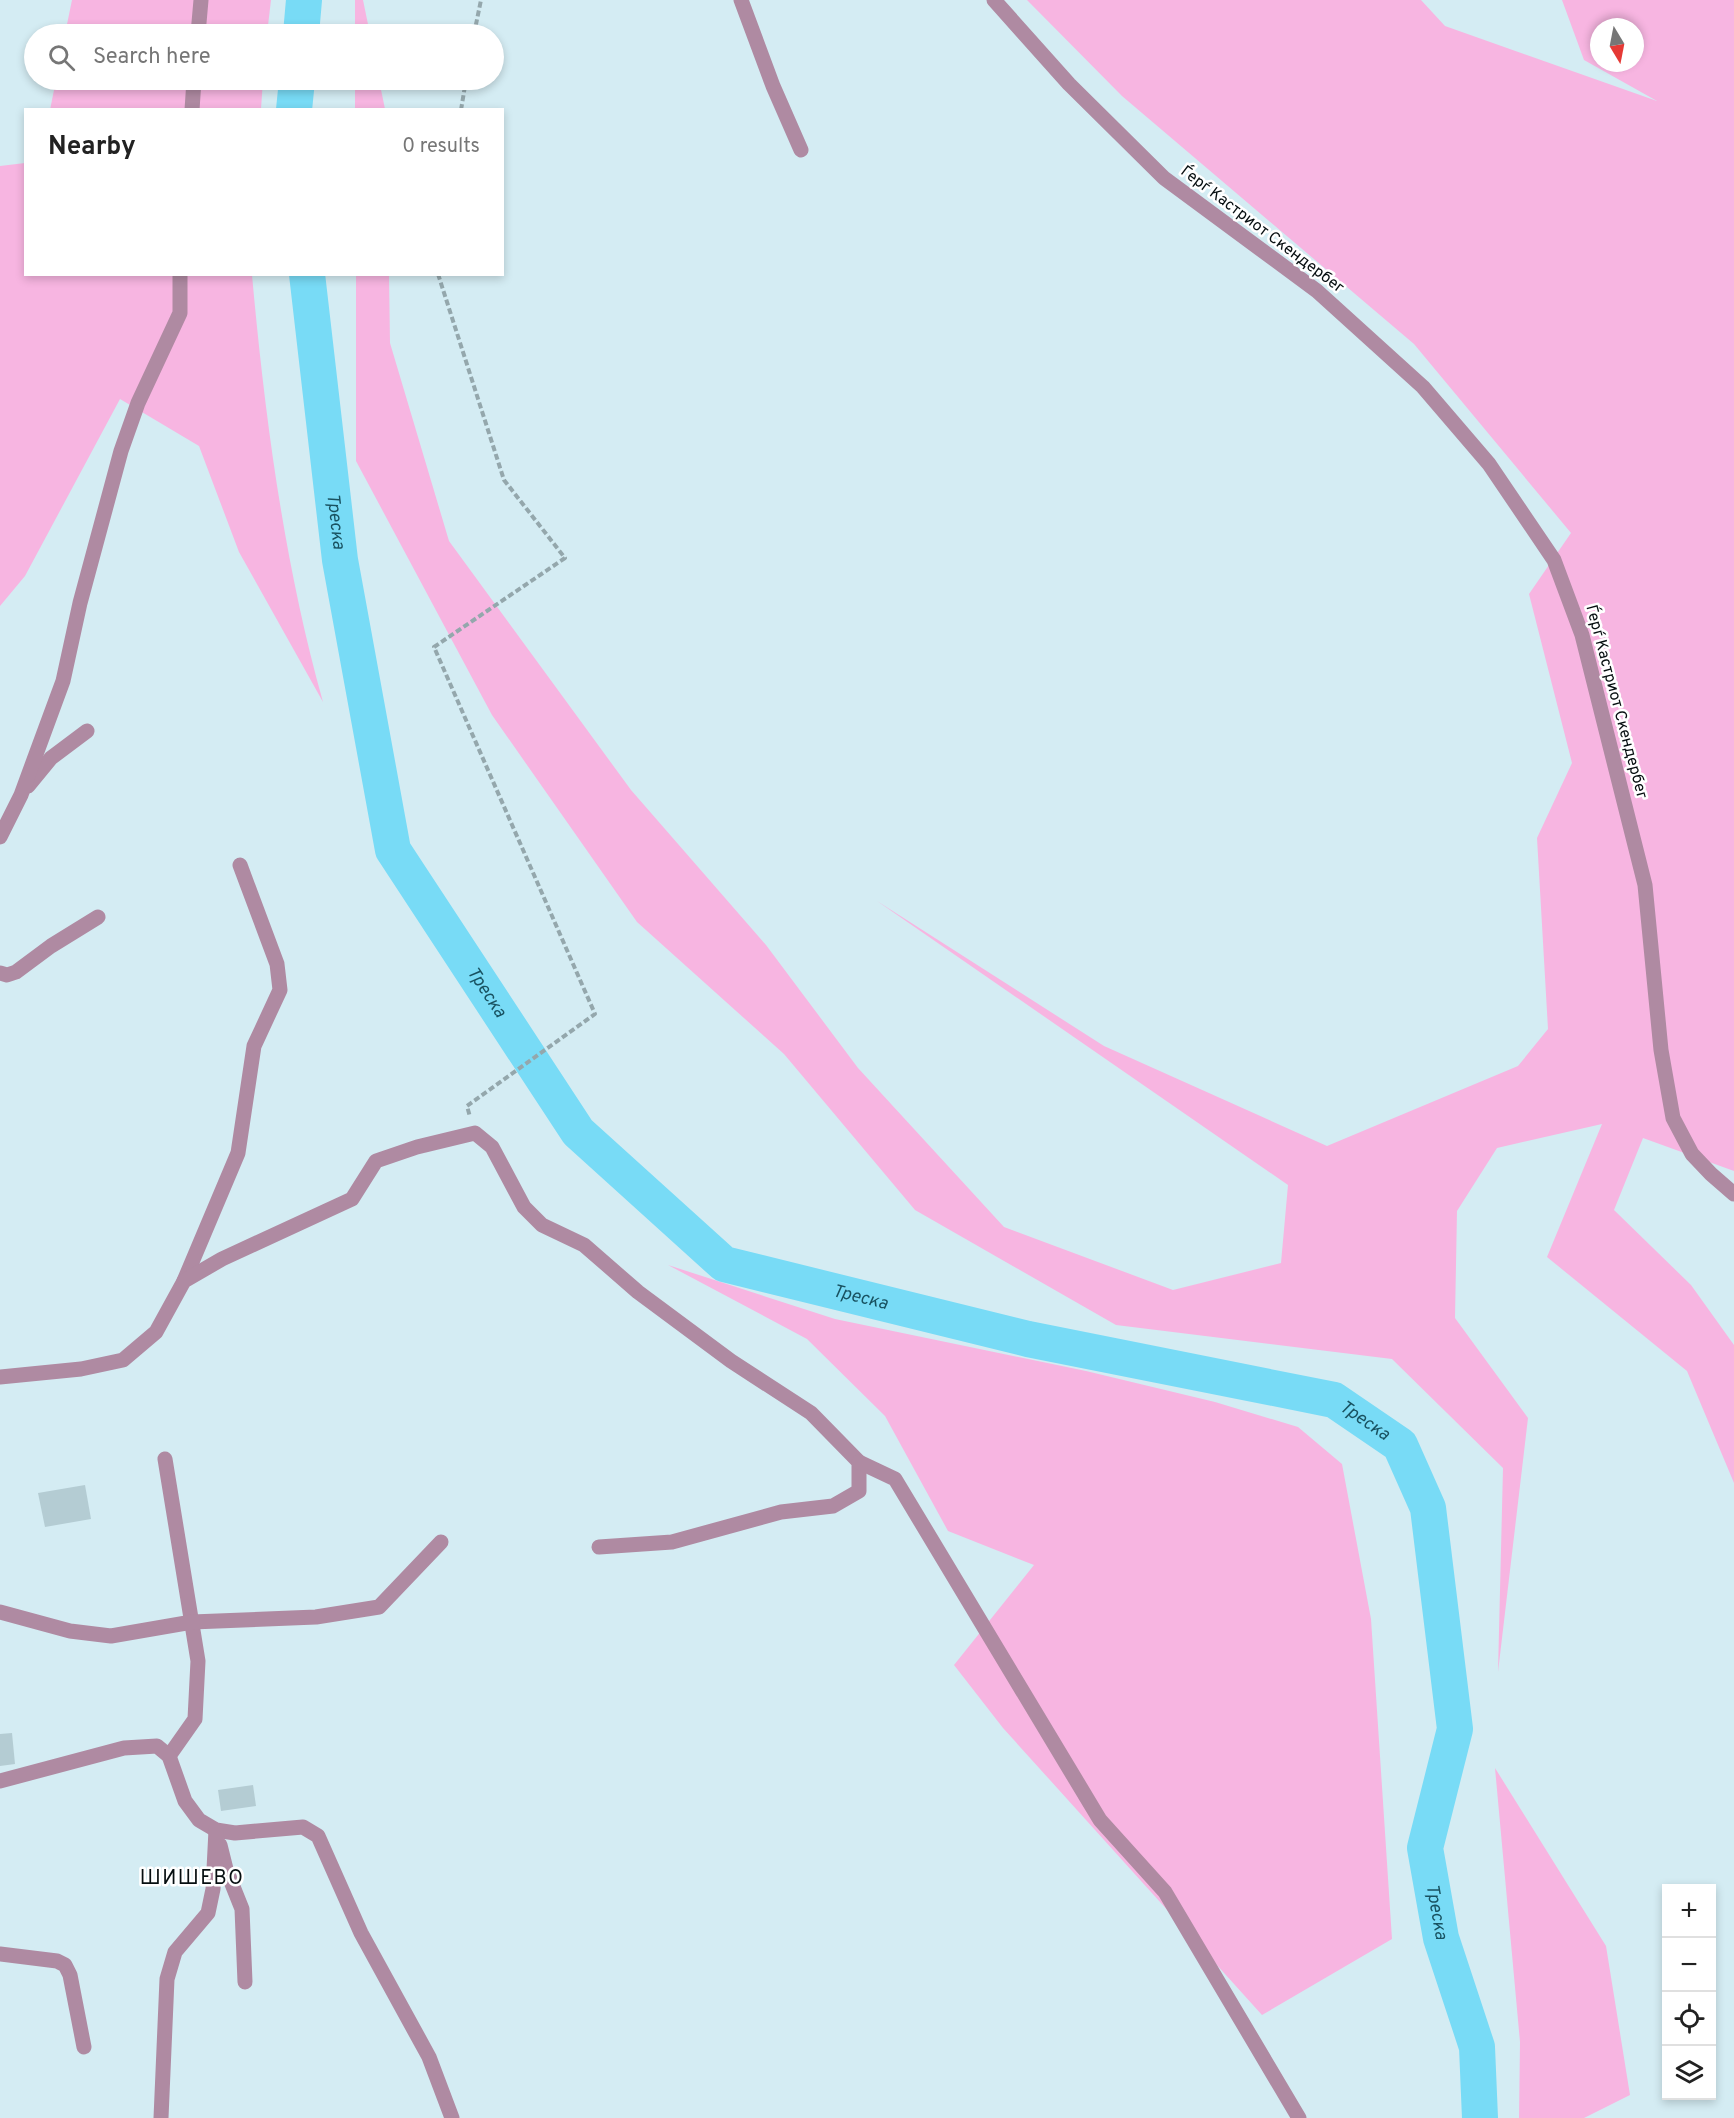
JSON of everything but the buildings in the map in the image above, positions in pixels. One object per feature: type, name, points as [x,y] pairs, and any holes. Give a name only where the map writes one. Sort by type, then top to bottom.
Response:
[{"type":"street","points":[[199,24],[201,0]]},
{"type":"street","points":[[741,0],[773,86],[801,150]]},
{"type":"street","name":"Ѓерѓ Кастриот Скендербег","points":[[994,0],[1069,84],[1164,178],[1317,291],[1423,387],[1489,464],[1554,560],[1582,635],[1646,885],[1661,1050],[1673,1118],[1692,1154],[1734,1194]]},
{"type":"street","points":[[192,108],[193,90]]},
{"type":"street","points":[[0,837],[21,795],[63,681],[80,603],[124,442],[138,403],[180,313],[180,276]]},
{"type":"street","points":[[21,795],[51,758],[87,730]]},
{"type":"street","points":[[0,1377],[81,1370],[123,1360],[156,1332],[184,1281],[238,1153],[254,1046],[280,990],[277,964],[240,866]]},
{"type":"street","points":[[0,973],[7,975],[16,972],[51,946],[98,917]]},
{"type":"street","points":[[184,1281],[222,1259],[352,1199],[376,1161],[417,1147],[475,1133],[492,1147],[524,1207],[542,1225],[584,1245],[638,1292],[731,1361],[811,1413],[859,1462],[895,1479],[1007,1670],[1100,1820],[1165,1892],[1299,2118]]},
{"type":"street","points":[[165,1460],[198,1661],[195,1719],[169,1756]]},
{"type":"street","points":[[599,1547],[672,1542],[781,1512],[833,1506],[858,1491],[859,1462]]},
{"type":"street","points":[[0,1612],[70,1631],[111,1636],[192,1622],[316,1617],[379,1607],[441,1542]]},
{"type":"street","points":[[0,1781],[132,1746],[157,1746],[164,1749],[169,1756],[184,1801],[199,1820],[216,1830],[235,1833],[303,1827],[318,1836],[361,1933],[429,2057],[452,2118]]},
{"type":"street","points":[[216,1830],[226,1869],[242,1909],[246,1938],[245,1982]]},
{"type":"street","points":[[161,2118],[167,1979],[175,1952],[208,1913],[213,1889],[216,1830]]},
{"type":"street","points":[[0,1954],[57,1961],[65,1965],[70,1975],[84,2047]]},
{"type":"path","points":[[476,24],[481,0]]},
{"type":"path","points":[[461,108],[464,90]]},
{"type":"path","points":[[439,276],[504,480],[565,558],[434,648],[595,1014],[470,1103]]},
{"type":"shaded area","points":[[72,0],[271,0],[268,24],[67,24]]},
{"type":"shaded area","points":[[355,0],[363,0],[368,24],[355,24]]},
{"type":"shaded area","points":[[1027,0],[1421,0],[1445,26],[1657,101],[1605,72],[1644,72],[1644,18],[1590,18],[1590,63],[1584,60],[1562,0],[1734,0],[1734,1171],[1643,1138],[1614,1210],[1691,1285],[1734,1345],[1734,1483],[1687,1371],[1547,1257],[1602,1124],[1497,1148],[1457,1211],[1455,1318],[1528,1418],[1498,1672],[1503,1468],[1392,1359],[1116,1325],[915,1210],[784,1054],[637,922],[492,715],[356,461],[356,276],[389,276],[390,343],[449,541],[631,790],[766,945],[858,1068],[1004,1227],[1173,1290],[1281,1263],[1288,1185],[877,901],[1104,1046],[1327,1146],[1518,1066],[1548,1029],[1537,838],[1572,763],[1529,594],[1571,533],[1414,344],[1122,96]]},
{"type":"shaded area","points":[[54,90],[262,90],[261,108],[50,108]]},
{"type":"shaded area","points":[[355,90],[381,90],[385,108],[355,108]]},
{"type":"shaded area","points":[[24,163],[24,276],[252,276],[263,382],[278,490],[297,597],[323,702],[239,552],[199,446],[120,399],[25,576],[0,606],[0,166]]},
{"type":"shaded area","points":[[668,1265],[835,1319],[1086,1371],[1215,1402],[1298,1427],[1342,1464],[1371,1619],[1392,1939],[1262,2015],[1003,1728],[954,1665],[1034,1565],[948,1531],[885,1416],[807,1339]]},
{"type":"shaded area","points":[[1495,1768],[1606,1946],[1630,2095],[1584,2118],[1519,2118],[1520,2042]]},
{"type":"waterway","name":"Треска","points":[[302,24],[304,0]]},
{"type":"waterway","name":"Треска","points":[[294,108],[296,90]]},
{"type":"waterway","name":"Треска","points":[[307,276],[340,560],[393,850],[578,1132],[724,1264],[1028,1339],[1334,1400],[1400,1445],[1428,1508],[1455,1729],[1425,1848],[1441,1938],[1477,2047],[1480,2118]]},
{"type":"district","name":"ШИШЕВО","points":[[192,1879]]}]
